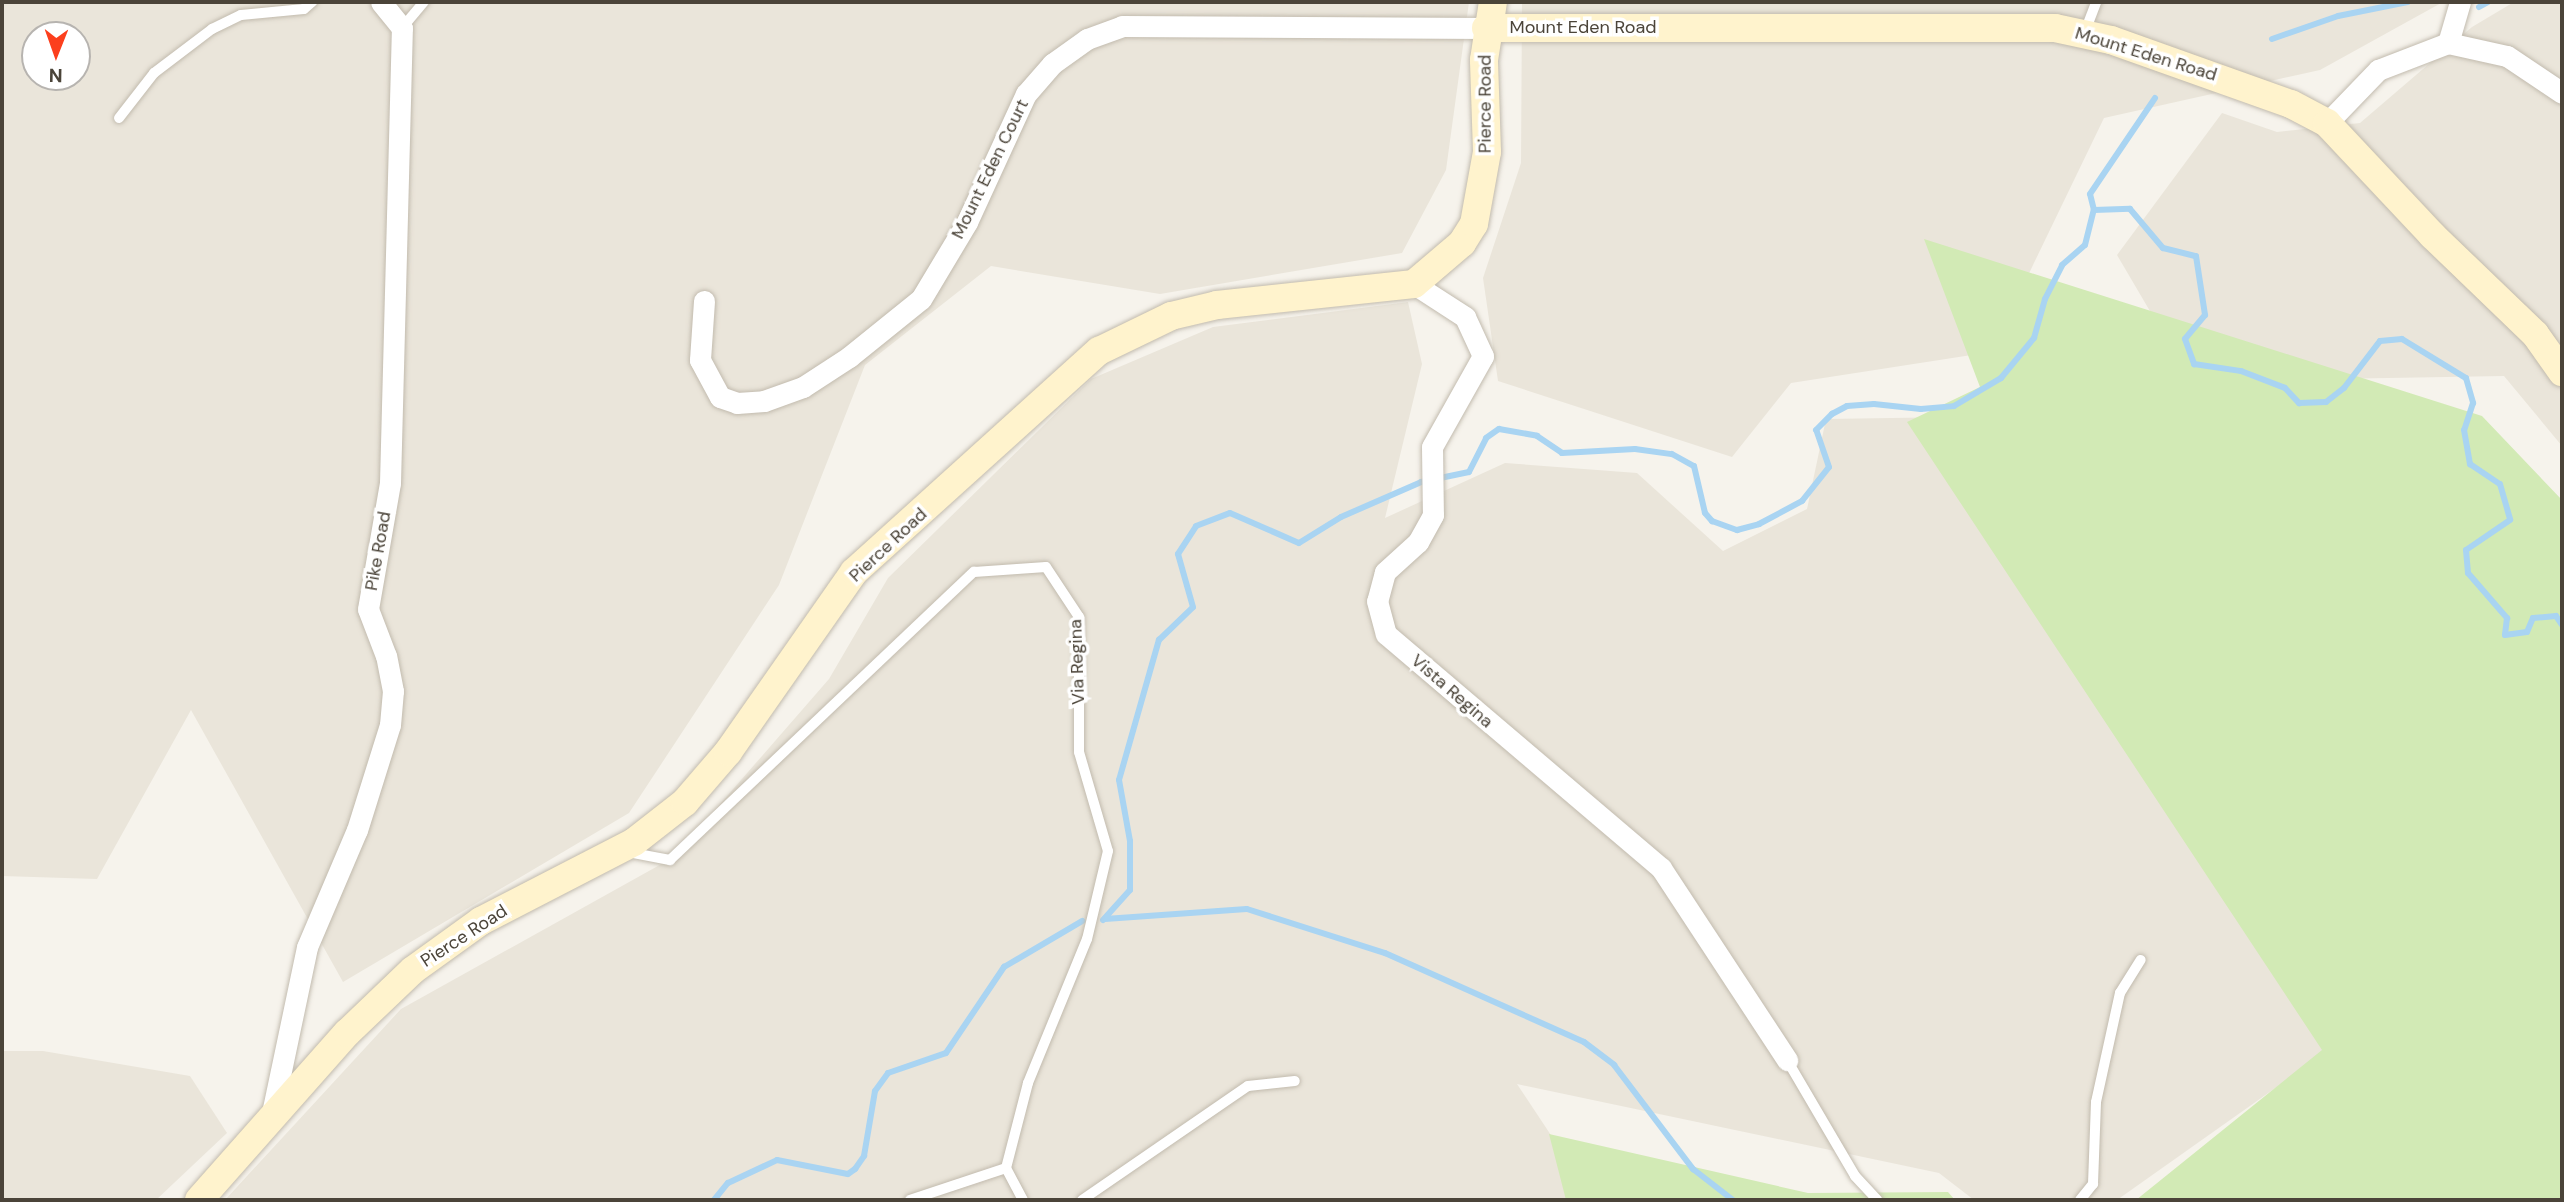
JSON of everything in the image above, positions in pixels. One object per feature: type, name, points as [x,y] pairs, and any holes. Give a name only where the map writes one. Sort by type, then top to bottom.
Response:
[{"type":"street","points":[[381,2],[402,28]]},
{"type":"street","points":[[2448,43],[2460,2]]},
{"type":"street","name":"Mount Eden Road","points":[[1489,15],[2042,27],[2084,34],[2226,79],[2327,123],[2432,236],[2535,334],[2562,372]]},
{"type":"street","name":"Pierce Road","points":[[199,1200],[268,1126],[347,1033],[413,970],[481,921],[618,850],[685,802],[719,762],[854,572],[1099,351],[1171,316],[1217,305],[1414,284],[1462,243],[1474,224],[1487,152],[1489,15]]},
{"type":"street","name":"Mount Eden Court","points":[[704,301],[701,360],[720,397],[737,403],[764,401],[803,387],[849,357],[921,299],[967,222],[1026,94],[1052,64],[1087,39],[1122,26],[1489,15]]},
{"type":"street","name":"Pike Road","points":[[268,1126],[307,947],[357,830],[390,725],[393,691],[369,609],[390,483],[402,28]]},
{"type":"street","points":[[2327,123],[2378,69],[2448,43],[2507,56],[2562,93]]},
{"type":"street","name":"Vista Regina","points":[[1414,284],[1465,317],[1483,356],[1432,447],[1433,515],[1418,542],[1385,572],[1377,601],[1386,634],[1661,868],[1787,1060]]},
{"type":"lane","points":[[118,118],[154,73],[212,29],[242,15],[304,9],[312,2]]},
{"type":"lane","points":[[402,28],[424,2]]},
{"type":"lane","points":[[2084,34],[2096,2]]},
{"type":"lane","name":"Via Regina","points":[[618,850],[670,860],[974,572],[1046,567],[1079,617],[1079,752],[1108,851],[1087,939],[1028,1083],[1006,1168]]},
{"type":"lane","points":[[2080,1200],[2093,1184],[2096,1102],[2120,993],[2141,960]]},
{"type":"lane","points":[[1787,1060],[1855,1176],[1877,1200]]},
{"type":"lane","points":[[1083,1200],[1248,1086],[1295,1081]]},
{"type":"lane","points":[[910,1200],[1006,1168],[1023,1200]]},
{"type":"shaded area","points":[[2,2],[1469,2],[1446,170],[1402,253],[1160,294],[991,266],[865,365],[779,585],[629,813],[343,982],[191,710],[97,879],[2,876]]},
{"type":"shaded area","points":[[1522,2],[2443,2],[2320,70],[2104,118],[1991,352],[1791,383],[1732,457],[1498,381],[1483,278],[1521,163]]},
{"type":"shaded area","points":[[2514,2],[2562,2],[2562,446],[2504,376],[2268,380],[2164,335],[2117,255],[2222,113],[2277,132],[2360,123],[2472,27]]},
{"type":"shaded area","points":[[1408,302],[1422,364],[1385,518],[1505,463],[1637,473],[1723,551],[1807,509],[1826,419],[1957,417],[2363,1026],[2117,1200],[1974,1200],[1939,1173],[1517,1084],[1594,1200],[225,1200],[401,1009],[674,857],[829,679],[888,578],[1091,379],[1213,327]]},
{"type":"shaded area","points":[[2,1051],[43,1051],[190,1076],[227,1133],[156,1200],[2,1200]]},
{"type":"green space","points":[[1924,239],[2482,416],[2562,500],[2562,1200],[2136,1200],[2322,1050],[1907,422],[1980,387]]},
{"type":"green space","points":[[1549,1134],[1808,1193],[1948,1192],[1955,1200],[1566,1200]]},
{"type":"waterway","points":[[2272,39],[2338,16],[2408,2]]},
{"type":"waterway","points":[[2479,7],[2488,2]]},
{"type":"waterway","points":[[2094,210],[2090,194],[2155,98]]},
{"type":"waterway","points":[[1103,920],[1130,890],[1130,841],[1119,780],[1159,640],[1193,607],[1178,554],[1196,526],[1230,513],[1299,543],[1341,517],[1421,482],[1469,472],[1486,438],[1499,429],[1537,436],[1562,453],[1635,449],[1672,454],[1694,466],[1705,513],[1712,521],[1737,530],[1759,524],[1802,501],[1829,467],[1816,430],[1832,414],[1847,406],[1874,404],[1921,409],[1954,406],[2001,378],[2034,338],[2045,299],[2062,265],[2085,245],[2094,210],[2130,209],[2163,248],[2196,256],[2205,315],[2185,339],[2194,364],[2241,371],[2285,388],[2299,403],[2326,402],[2344,388],[2380,341],[2402,339],[2466,378],[2473,403],[2464,430],[2470,464],[2500,484],[2510,520],[2466,550],[2468,573],[2507,618],[2505,635],[2527,632],[2533,618],[2556,616],[2562,625]]},
{"type":"waterway","points":[[1105,919],[1247,909],[1385,953],[1584,1042],[1614,1065],[1693,1169],[1733,1200]]},
{"type":"waterway","points":[[714,1200],[728,1183],[777,1160],[848,1174],[855,1169],[864,1156],[875,1091],[888,1073],[946,1053],[1004,967],[1082,921]]}]
